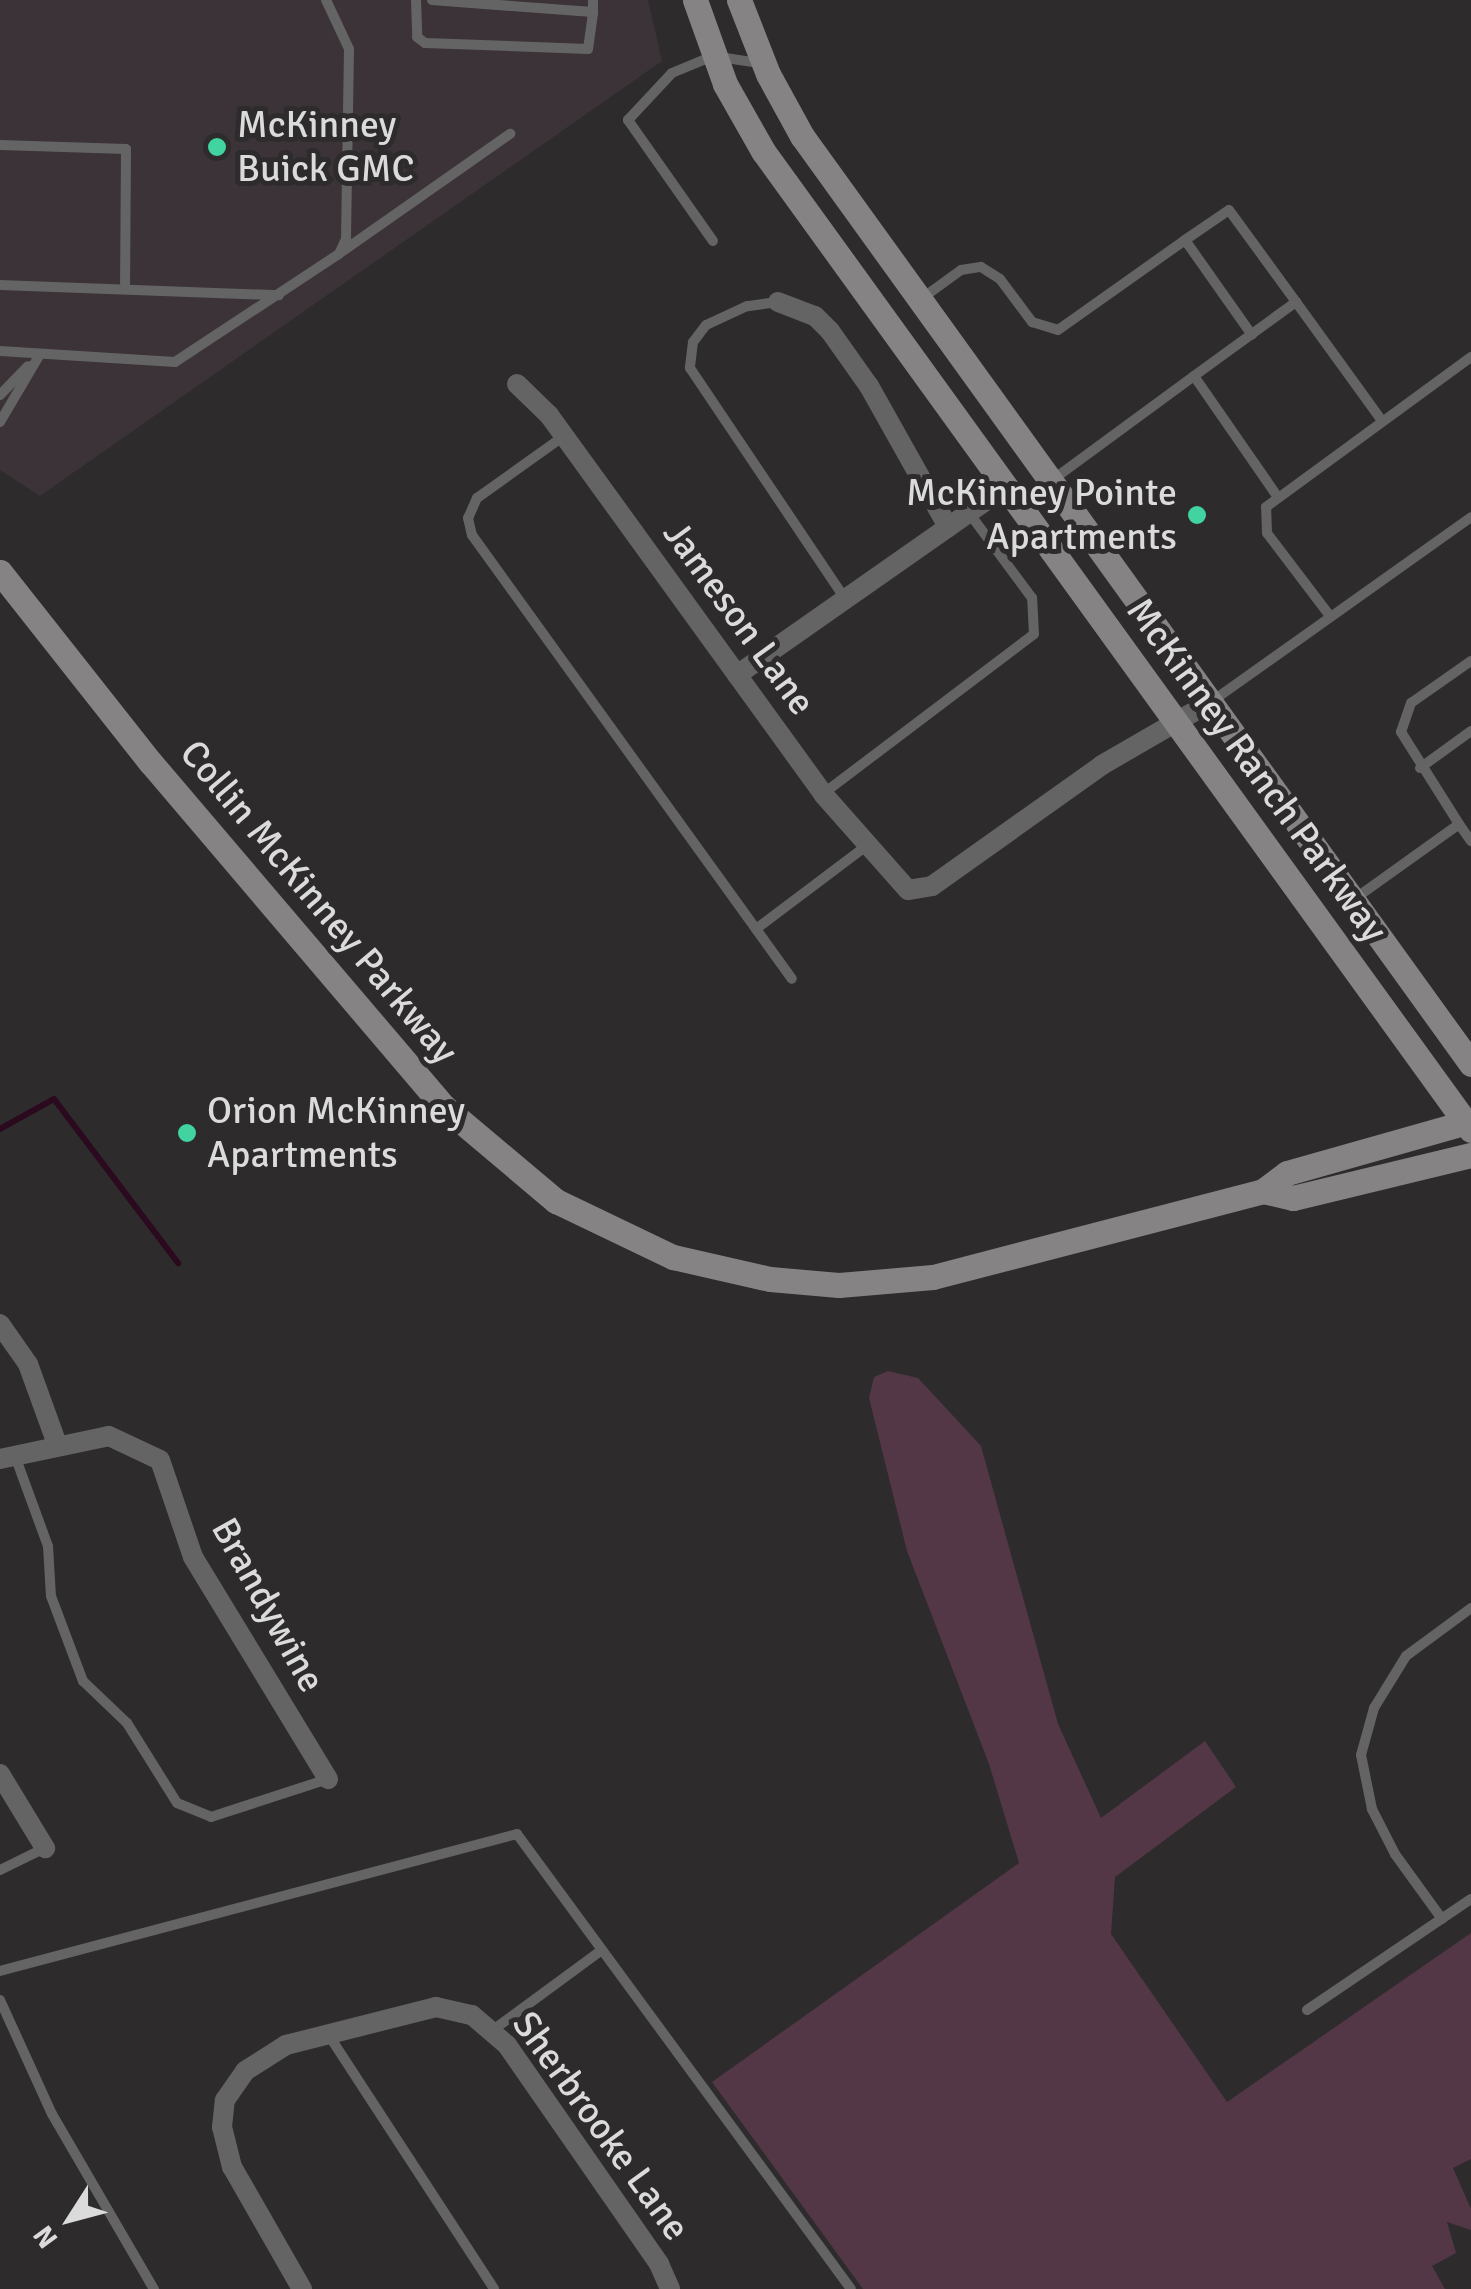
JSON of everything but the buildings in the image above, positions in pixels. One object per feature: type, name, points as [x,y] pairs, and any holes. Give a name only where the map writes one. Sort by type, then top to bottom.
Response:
[{"type":"main road","name":"McKinney Ranch Parkway","points":[[695,0],[713,56],[763,151],[1469,1124]]},
{"type":"main road","name":"McKinney Ranch Parkway","points":[[739,0],[763,64],[802,136],[1471,1064]]},
{"type":"main road","points":[[713,56],[749,72],[788,135],[802,136]]},
{"type":"main road","name":"Collin McKinney Parkway","points":[[0,572],[131,739],[443,1106],[528,1181],[619,1235],[730,1272],[838,1285],[884,1283],[983,1266],[1263,1191],[1287,1173],[1469,1124]]},
{"type":"main road","name":"Collin McKinney Parkway","points":[[1263,1191],[1293,1198],[1471,1155]]},
{"type":"street","points":[[778,302],[815,316],[830,331],[870,386],[948,527]]},
{"type":"street","name":"Jameson Lane","points":[[517,384],[564,436],[822,794],[908,890],[939,882],[1102,764],[1177,722]]},
{"type":"street","points":[[737,675],[1005,487]]},
{"type":"street","points":[[1177,722],[1209,703]]},
{"type":"street","points":[[0,1324],[28,1364],[56,1444],[7,1457]]},
{"type":"street","name":"Brandywine","points":[[56,1444],[109,1436],[160,1460],[193,1557],[328,1778]]},
{"type":"street","points":[[0,1774],[45,1848]]},
{"type":"street","name":"Sherbrooke Lane","points":[[302,2289],[232,2167],[224,2110],[231,2089],[263,2056],[328,2033],[436,2006],[472,2014],[493,2030],[628,2218],[670,2289]]},
{"type":"lane","points":[[326,0],[350,49],[346,239],[339,254]]},
{"type":"lane","points":[[416,0],[418,37],[426,43],[588,48],[593,6],[432,0]]},
{"type":"lane","points":[[713,242],[628,120],[672,73],[713,56],[763,64]]},
{"type":"lane","points":[[0,351],[176,362],[280,295],[510,134]]},
{"type":"lane","points":[[0,145],[126,149],[124,290]]},
{"type":"lane","points":[[920,300],[960,270],[981,267],[1000,279],[1032,322],[1058,330],[1229,210],[1382,420]]},
{"type":"lane","points":[[1185,240],[1252,334]]},
{"type":"lane","points":[[0,285],[280,295]]},
{"type":"lane","points":[[778,302],[747,306],[706,326],[693,342],[690,368],[846,600]]},
{"type":"lane","points":[[1051,481],[1296,302]]},
{"type":"lane","points":[[0,395],[40,354]]},
{"type":"lane","points":[[0,422],[40,354]]},
{"type":"lane","points":[[1330,616],[1262,524],[1277,496],[1471,357]]},
{"type":"lane","points":[[1194,376],[1277,496]]},
{"type":"lane","points":[[564,436],[477,498],[468,518],[472,535],[792,978]]},
{"type":"lane","points":[[822,794],[1034,634],[1032,598],[968,512]]},
{"type":"lane","points":[[1209,703],[1471,518]]},
{"type":"lane","points":[[1471,661],[1405,713],[1401,732],[1420,768],[1471,841]]},
{"type":"lane","points":[[1420,768],[1471,732]]},
{"type":"lane","points":[[1353,901],[1458,824]]},
{"type":"lane","points":[[756,930],[866,846]]},
{"type":"lane","points":[[7,1457],[48,1546],[51,1596],[83,1681],[127,1723],[177,1802],[210,1816],[328,1778]]},
{"type":"lane","points":[[1442,1919],[1394,1854],[1372,1808],[1361,1755],[1374,1708],[1406,1656],[1471,1608]]},
{"type":"lane","points":[[0,1971],[517,1834],[851,2289]]},
{"type":"lane","points":[[0,1870],[45,1848]]},
{"type":"lane","points":[[1307,2010],[1471,1899]]},
{"type":"lane","points":[[493,2030],[602,1950]]},
{"type":"lane","points":[[0,2000],[52,2114],[154,2289]]},
{"type":"lane","points":[[328,2033],[494,2289]]},
{"type":"shaded area","points":[[0,0],[648,0],[662,61],[40,496],[0,470]]},
{"type":"shaded area","points":[[888,1371],[918,1378],[981,1446],[1058,1724],[1101,1818],[1205,1741],[1236,1787],[1115,1877],[1111,1934],[1227,2102],[1471,1933],[1471,2159],[1453,2168],[1471,2209],[1471,2230],[1447,2222],[1456,2253],[1432,2266],[1445,2289],[863,2289],[712,2082],[1019,1863],[989,1764],[907,1551],[869,1398],[874,1377]]},
{"type":"waterway","points":[[0,1129],[54,1099],[178,1263]]},
{"type":"place","name":"McKinney Buick GMC","points":[[217,147]]},
{"type":"place","name":"McKinney Pointe Apartments","points":[[1197,515]]},
{"type":"place","name":"Orion McKinney Apartments","points":[[187,1133]]}]
